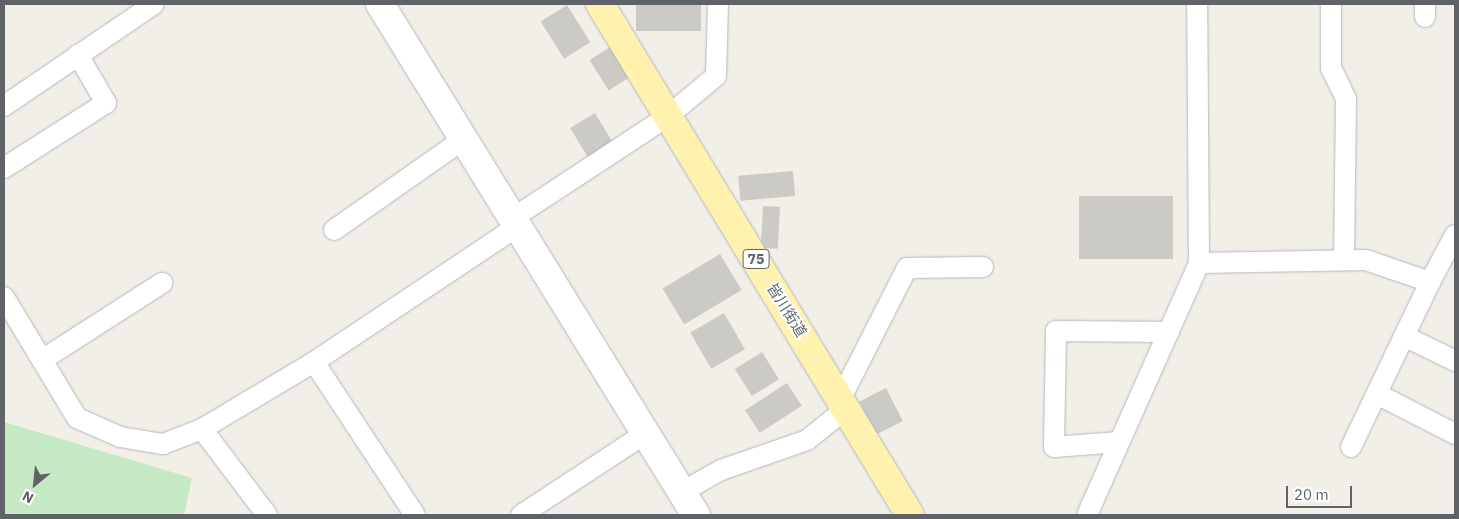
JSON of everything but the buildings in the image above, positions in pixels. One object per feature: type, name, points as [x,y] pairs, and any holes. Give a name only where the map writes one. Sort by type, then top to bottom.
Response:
[{"type":"main road","name":"皆川街道","points":[[600,4],[844,403],[910,515]]},
{"type":"street","points":[[4,106],[154,4]]},
{"type":"street","points":[[380,4],[690,508],[721,470],[807,440],[844,403],[907,268],[983,267]]},
{"type":"street","points":[[4,297],[77,418],[120,437],[163,444],[202,429],[314,362],[668,116],[716,76],[718,4]]},
{"type":"street","points":[[1086,515],[1170,332],[1198,263],[1197,4]]},
{"type":"street","points":[[1331,4],[1330,68],[1346,99],[1344,260]]},
{"type":"street","points":[[4,168],[106,103],[78,55]]},
{"type":"street","points":[[334,230],[464,139]]},
{"type":"street","points":[[1351,447],[1430,282],[1455,235]]},
{"type":"street","points":[[1198,263],[1366,260],[1430,282]]},
{"type":"street","points":[[42,360],[162,283]]},
{"type":"street","points":[[1119,442],[1054,447],[1056,331],[1170,332]]},
{"type":"street","points":[[1404,336],[1455,361]]},
{"type":"street","points":[[314,362],[415,515]]},
{"type":"street","points":[[1377,394],[1455,434]]},
{"type":"street","points":[[202,429],[267,515]]},
{"type":"street","points":[[530,513],[645,434]]},
{"type":"green space","points":[[4,422],[192,478],[184,515],[4,515]]}]
